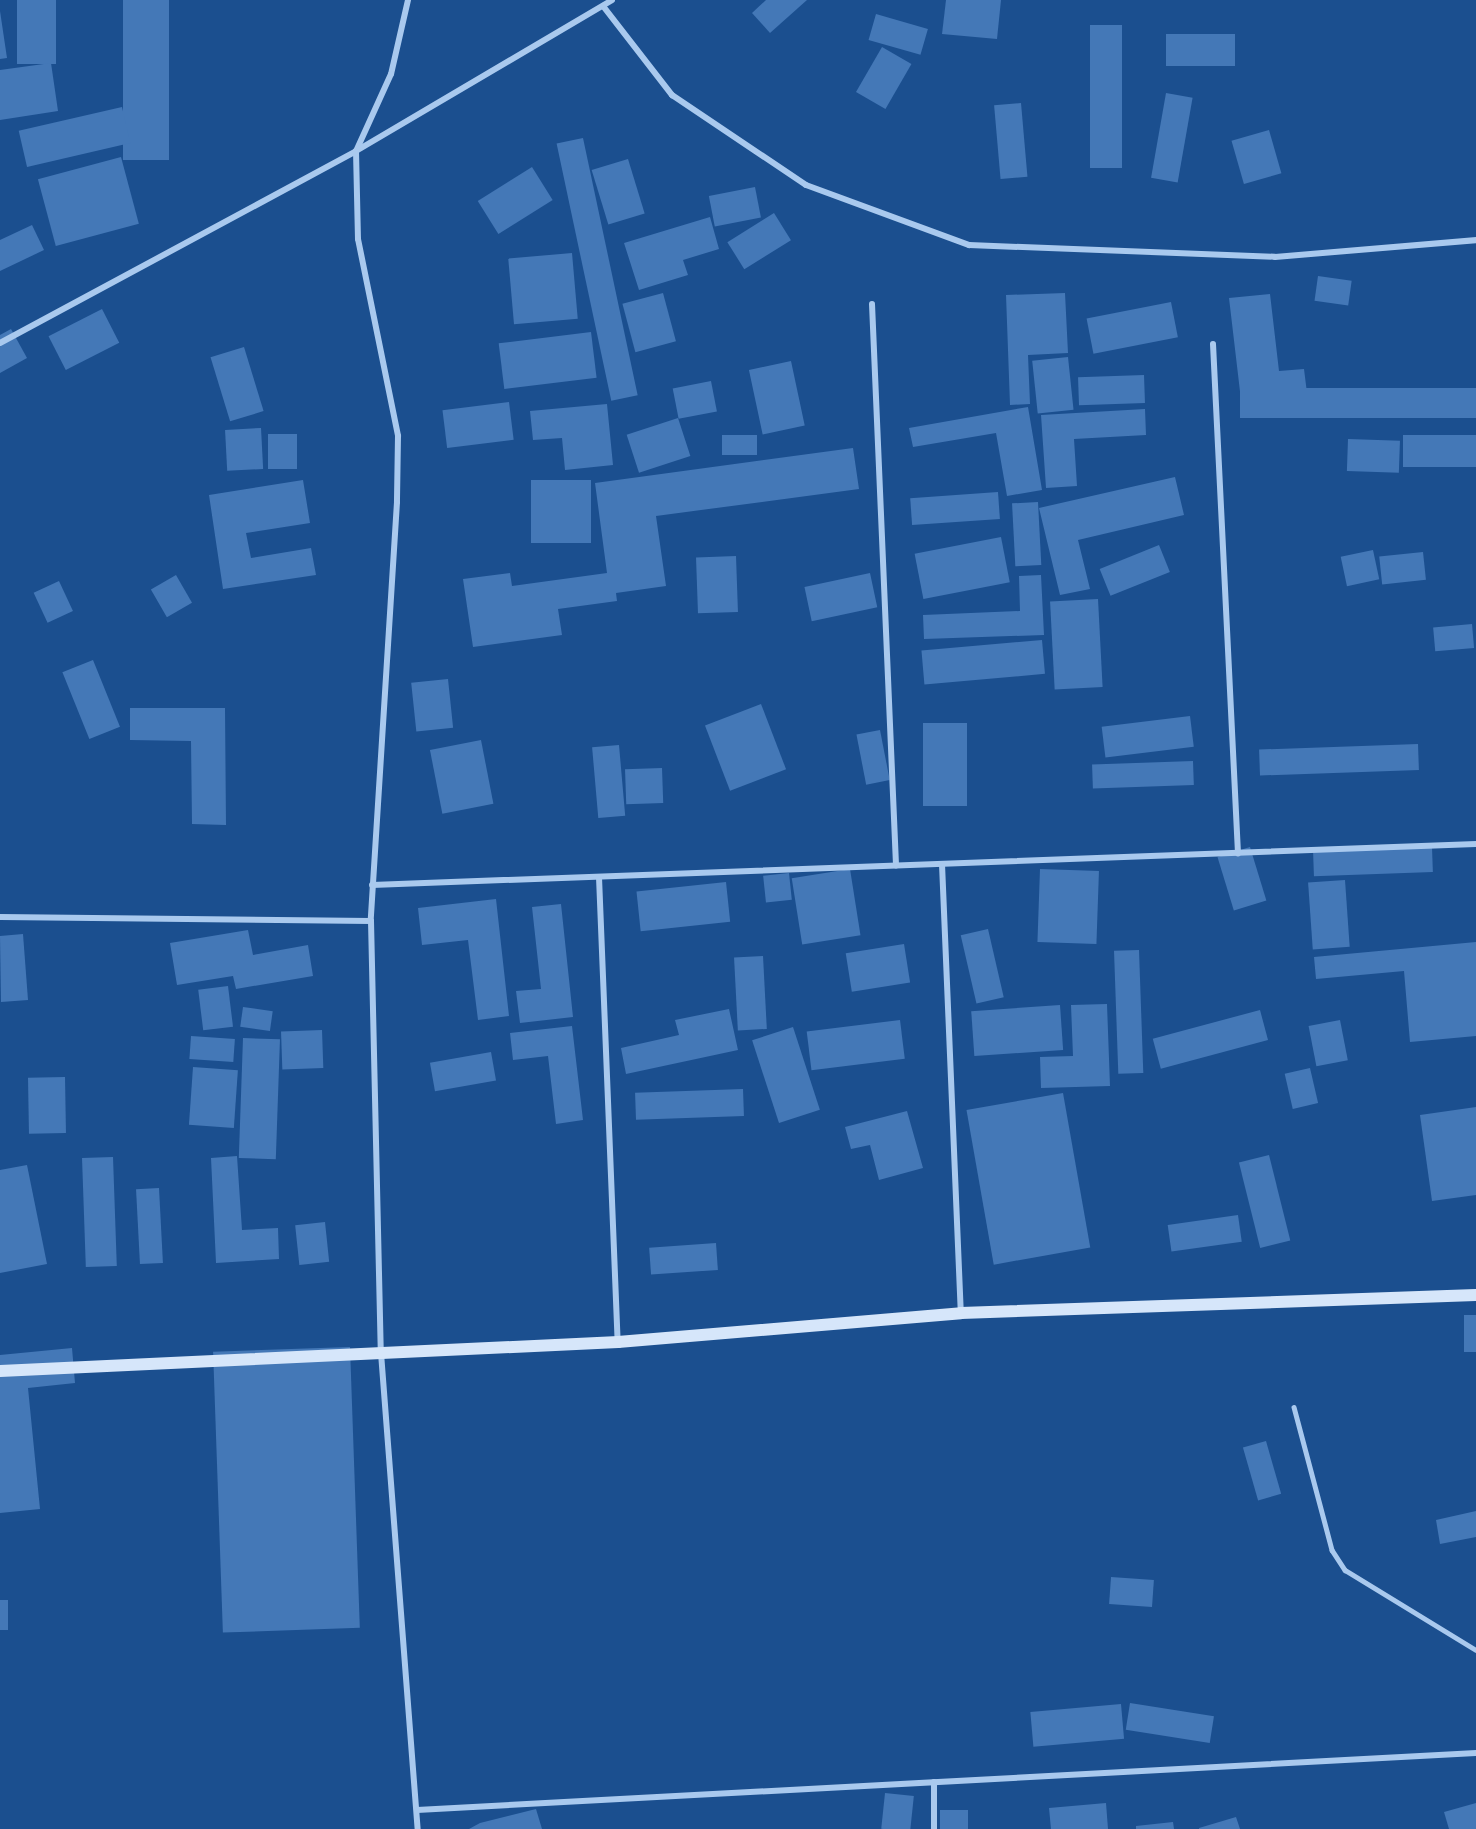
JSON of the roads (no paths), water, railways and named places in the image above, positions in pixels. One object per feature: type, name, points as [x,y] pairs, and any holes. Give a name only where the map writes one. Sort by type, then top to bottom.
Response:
[{"type":"street","points":[[408,0],[391,74],[356,152],[358,239],[398,436],[397,502],[370,921],[381,1353],[418,1829]]},
{"type":"street","points":[[0,343],[356,152],[612,0]]},
{"type":"street","points":[[603,6],[672,95],[806,185],[969,245],[1275,257],[1476,240]]},
{"type":"street","points":[[872,304],[896,865]]},
{"type":"street","points":[[1213,344],[1238,853]]},
{"type":"street","points":[[372,885],[1476,844]]},
{"type":"street","points":[[942,864],[961,1313]]},
{"type":"street","points":[[599,877],[618,1342]]},
{"type":"street","points":[[0,917],[370,921]]},
{"type":"street","points":[[0,1371],[618,1342],[961,1313],[1476,1295]]},
{"type":"street","points":[[417,1810],[1476,1753]]},
{"type":"street","points":[[934,1782],[934,1829]]},
{"type":"lane","points":[[1294,1407],[1332,1550],[1345,1570],[1476,1650]]}]
